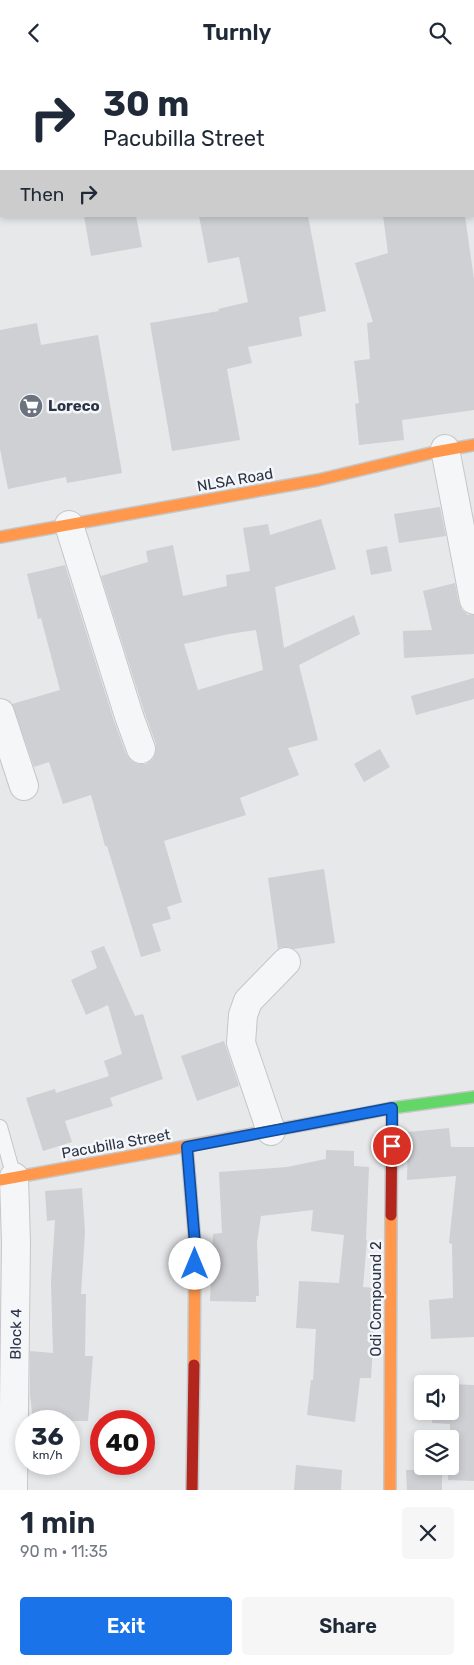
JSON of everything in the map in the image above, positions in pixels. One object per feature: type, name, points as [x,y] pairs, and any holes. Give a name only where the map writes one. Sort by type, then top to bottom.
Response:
[{"type":"street","name":"NLSA Road","points":[[0,537],[344,475],[445,449],[474,445]]},
{"type":"street","points":[[445,449],[474,600]]},
{"type":"street","points":[[69,525],[129,716],[142,749]]},
{"type":"street","points":[[0,713],[24,786]]},
{"type":"street","points":[[271,1131],[241,1043],[243,1015],[248,1001],[286,961]]},
{"type":"street","name":"Pacubilla Street","points":[[7,1179],[392,1108],[474,1097]]},
{"type":"street","name":"Odi Compound 2","points":[[390,1490],[392,1108]]},
{"type":"street","points":[[187,1147],[195,1244],[192,1490]]},
{"type":"street","name":"Block 4","points":[[7,1179],[16,1263],[13,1490]]},
{"type":"lane","points":[[0,1127],[7,1179]]},
{"type":"building","points":[[84,217],[136,217],[142,247],[91,256]]},
{"type":"building","points":[[199,217],[308,217],[326,311],[299,317],[302,336],[248,347],[252,363],[227,369],[240,440],[172,451],[150,323],[219,311],[218,309],[248,302],[239,257],[208,263]]},
{"type":"building","points":[[383,217],[465,217],[474,279],[474,410],[402,420],[404,440],[359,445],[355,404],[359,403],[354,361],[370,359],[367,323],[373,322],[355,263],[388,253]]},
{"type":"building","points":[[37,323],[41,345],[98,335],[122,473],[67,483],[66,477],[8,489],[0,449],[0,330]]},
{"type":"building","points":[[440,507],[446,536],[399,543],[394,514]]},
{"type":"building","points":[[321,519],[336,569],[275,587],[284,648],[354,615],[360,634],[299,665],[318,740],[288,748],[299,775],[240,798],[246,815],[164,841],[182,902],[167,907],[171,919],[152,924],[161,951],[141,957],[107,846],[105,846],[91,795],[63,804],[49,762],[34,767],[12,704],[60,690],[41,618],[38,619],[27,574],[65,565],[126,754],[131,761],[146,764],[153,759],[156,744],[101,576],[148,562],[146,551],[173,545],[183,596],[227,586],[226,575],[250,571],[243,528],[268,524],[270,535]],"holes":[[[256,630],[263,670],[198,690],[184,644]]]},
{"type":"building","points":[[387,546],[392,571],[371,575],[366,550]]},
{"type":"building","points":[[455,583],[462,610],[468,615],[474,615],[474,654],[404,658],[403,631],[432,630],[423,591]]},
{"type":"building","points":[[474,678],[474,699],[416,715],[411,696]]},
{"type":"building","points":[[380,749],[390,767],[364,782],[354,764]]},
{"type":"building","points":[[324,869],[335,943],[294,949],[282,947],[278,949],[268,878]]},
{"type":"building","points":[[104,946],[135,1016],[143,1014],[163,1079],[110,1098],[113,1106],[65,1121],[72,1142],[43,1151],[26,1098],[55,1089],[56,1093],[109,1076],[104,1061],[122,1054],[108,1005],[86,1015],[71,980],[97,968],[91,951]]},
{"type":"building","points":[[224,1041],[239,1086],[197,1101],[181,1056]]},
{"type":"building","points":[[449,1128],[451,1147],[474,1147],[474,1337],[431,1339],[429,1300],[453,1298],[452,1244],[449,1243],[456,1176],[407,1180],[408,1132]]},
{"type":"building","points":[[326,1150],[354,1151],[354,1166],[369,1167],[367,1240],[363,1287],[375,1288],[375,1332],[371,1378],[360,1378],[355,1422],[307,1415],[311,1380],[313,1380],[316,1329],[296,1328],[299,1281],[339,1283],[344,1235],[311,1231],[313,1210],[261,1216],[257,1242],[259,1296],[256,1296],[256,1302],[210,1301],[213,1234],[222,1233],[219,1172],[287,1167],[326,1159]]},
{"type":"building","points":[[82,1188],[85,1232],[81,1294],[86,1294],[85,1356],[93,1356],[88,1421],[80,1421],[80,1410],[32,1410],[30,1351],[53,1353],[51,1282],[55,1220],[47,1221],[45,1191]]},
{"type":"building","points":[[459,1384],[474,1385],[474,1481],[448,1480],[448,1475],[459,1475],[459,1430],[450,1430],[450,1424],[432,1423],[432,1420],[459,1420]]},
{"type":"building","points":[[296,1465],[342,1470],[341,1490],[294,1490]]},
{"type":"building","points":[[406,1470],[414,1470],[414,1475],[442,1475],[442,1490],[407,1490]]},
{"type":"traffic: fast","points":[[346,1117],[392,1108],[474,1097]]},
{"type":"traffic: slow","points":[[0,537],[318,480],[435,452],[474,445]]},
{"type":"traffic: slow","points":[[0,1180],[346,1117]]},
{"type":"traffic: slow","points":[[187,1147],[195,1244],[194,1365]]},
{"type":"traffic: slow","points":[[390,1490],[391,1215]]},
{"type":"traffic: jam","points":[[391,1215],[392,1108]]},
{"type":"traffic: jam","points":[[192,1490],[194,1365]]},
{"type":"place","name":"Loreco","points":[[31,406]]},
{"type":"route","points":[[195,1264],[187,1147],[392,1108],[392,1146]]}]
